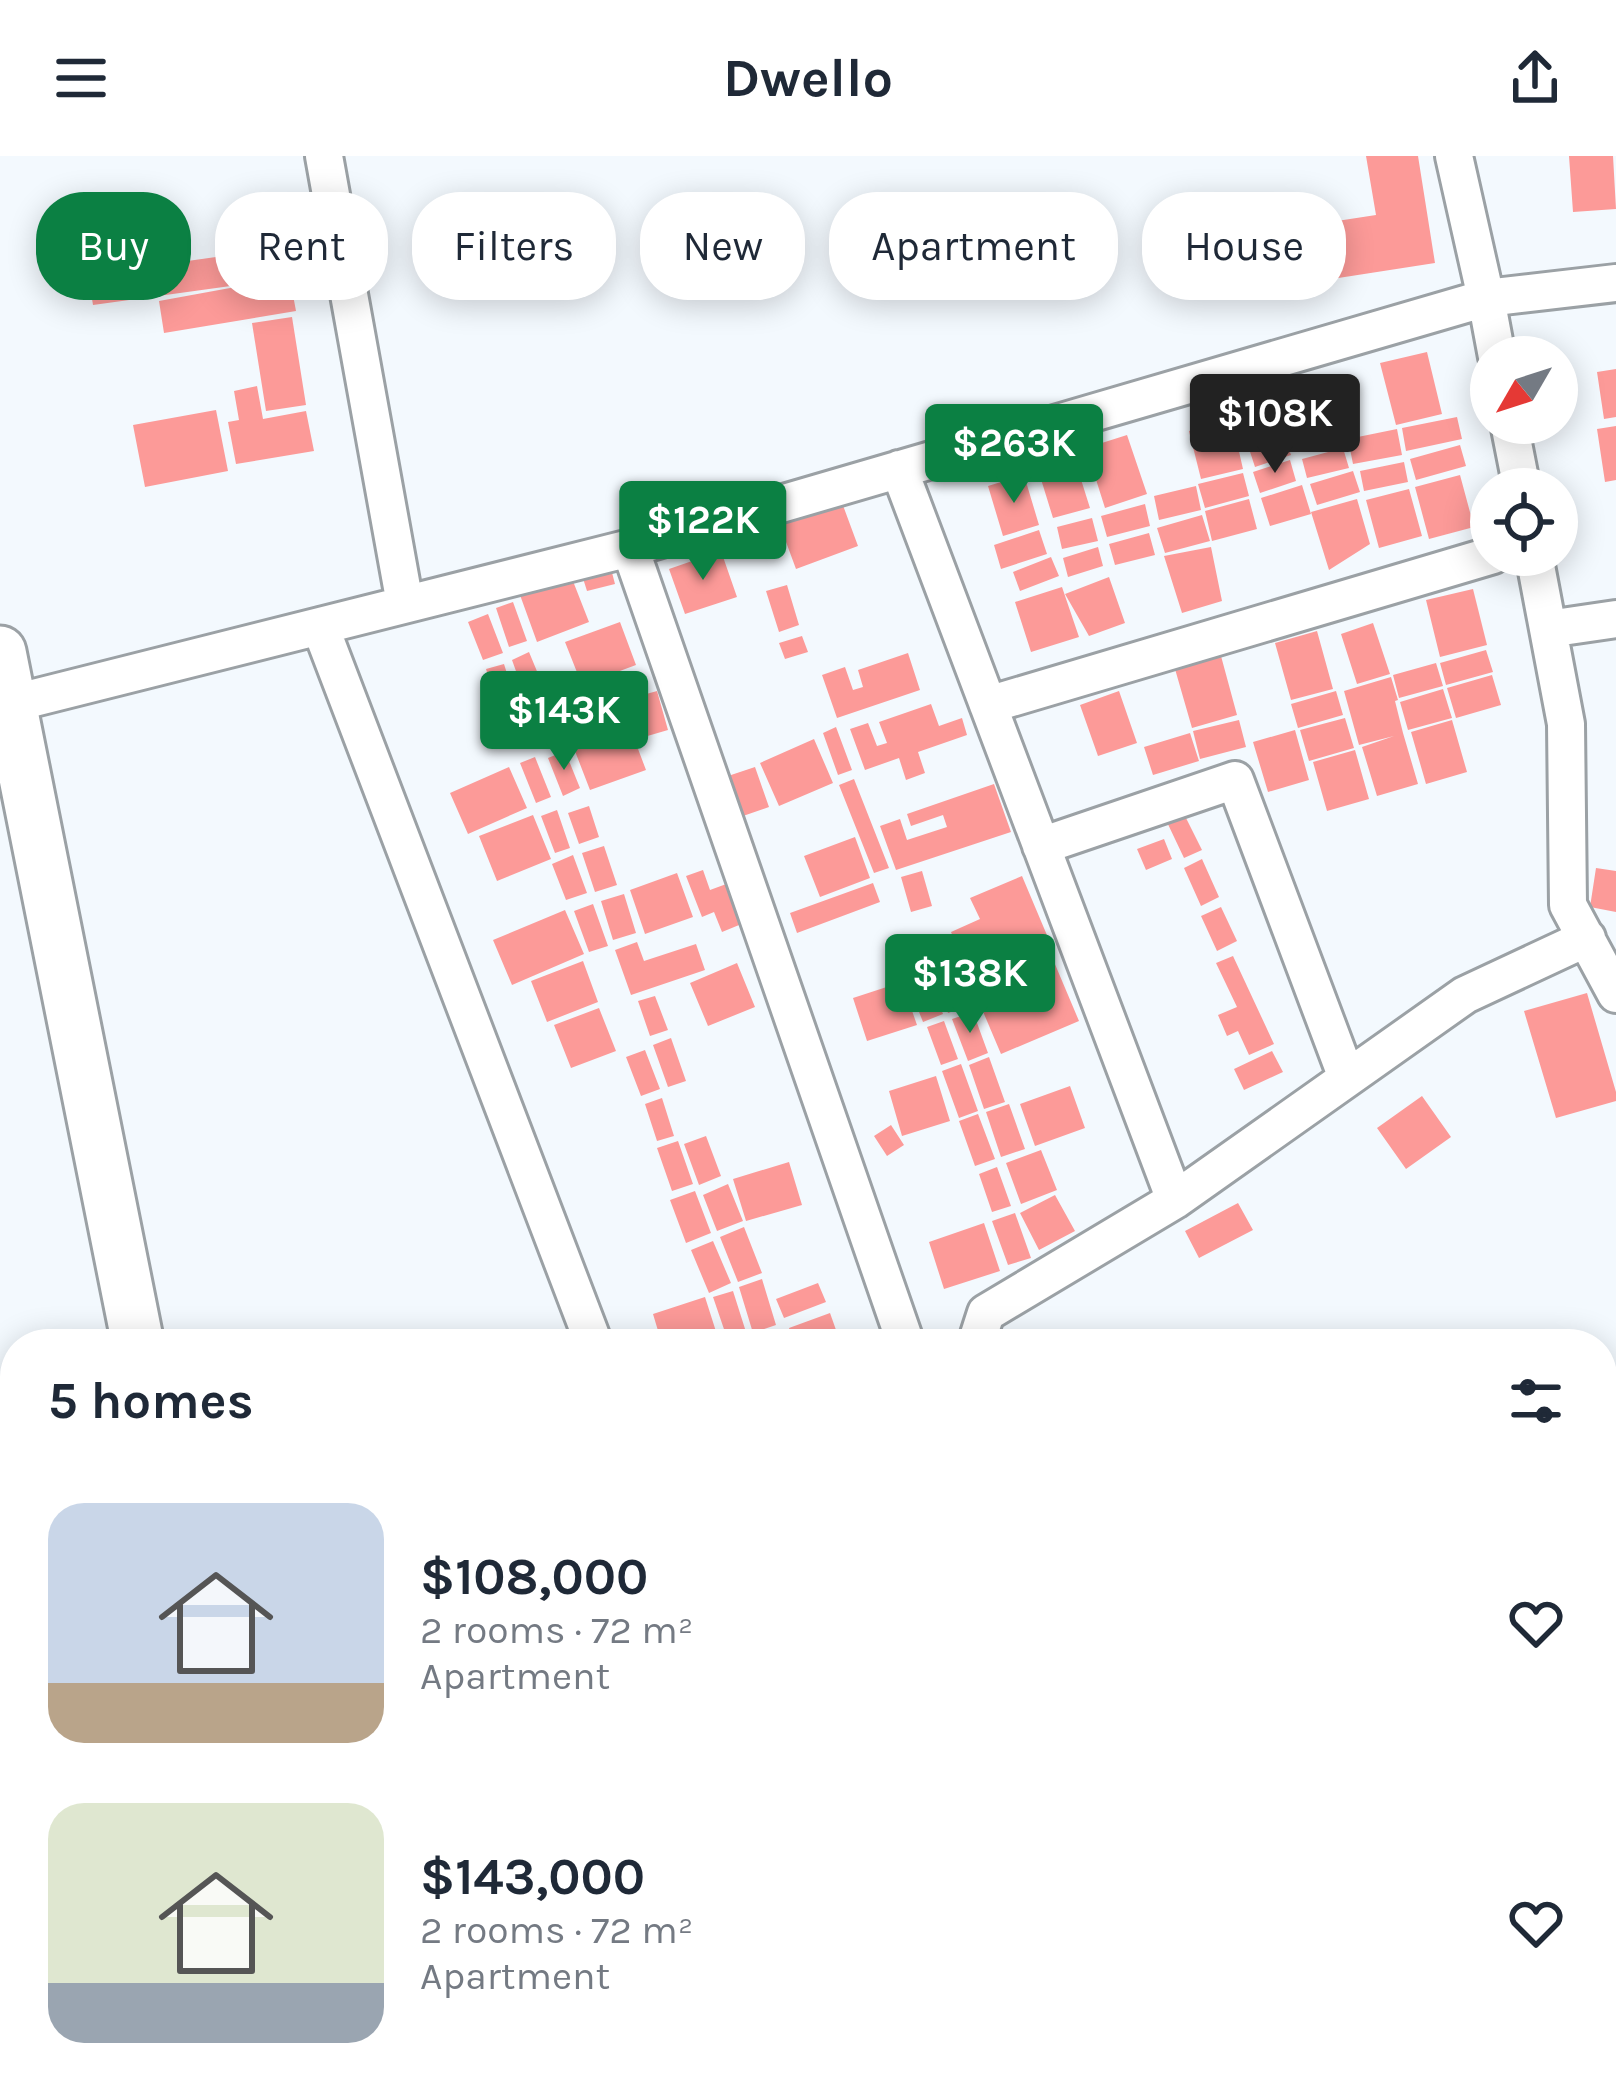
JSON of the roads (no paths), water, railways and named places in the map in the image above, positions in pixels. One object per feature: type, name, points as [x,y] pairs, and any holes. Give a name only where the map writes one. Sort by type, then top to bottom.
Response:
[{"type":"main road","points":[[0,652],[135,1329]]},
{"type":"street","points":[[324,156],[405,604]]},
{"type":"street","points":[[1454,156],[1493,336]]},
{"type":"street","points":[[10,704],[631,548],[1486,298],[1616,283]]},
{"type":"street","points":[[899,470],[1174,1200]]},
{"type":"street","points":[[631,548],[901,1329]]},
{"type":"street","points":[[988,705],[1470,562]]},
{"type":"street","points":[[1538,576],[1566,724],[1568,904],[1616,994]]},
{"type":"street","points":[[1548,629],[1616,619]]},
{"type":"street","points":[[320,626],[588,1329]]},
{"type":"street","points":[[1041,846],[1235,780],[1347,1078]]},
{"type":"street","points":[[981,1329],[986,1313],[1174,1200],[1465,995],[1587,938]]}]
